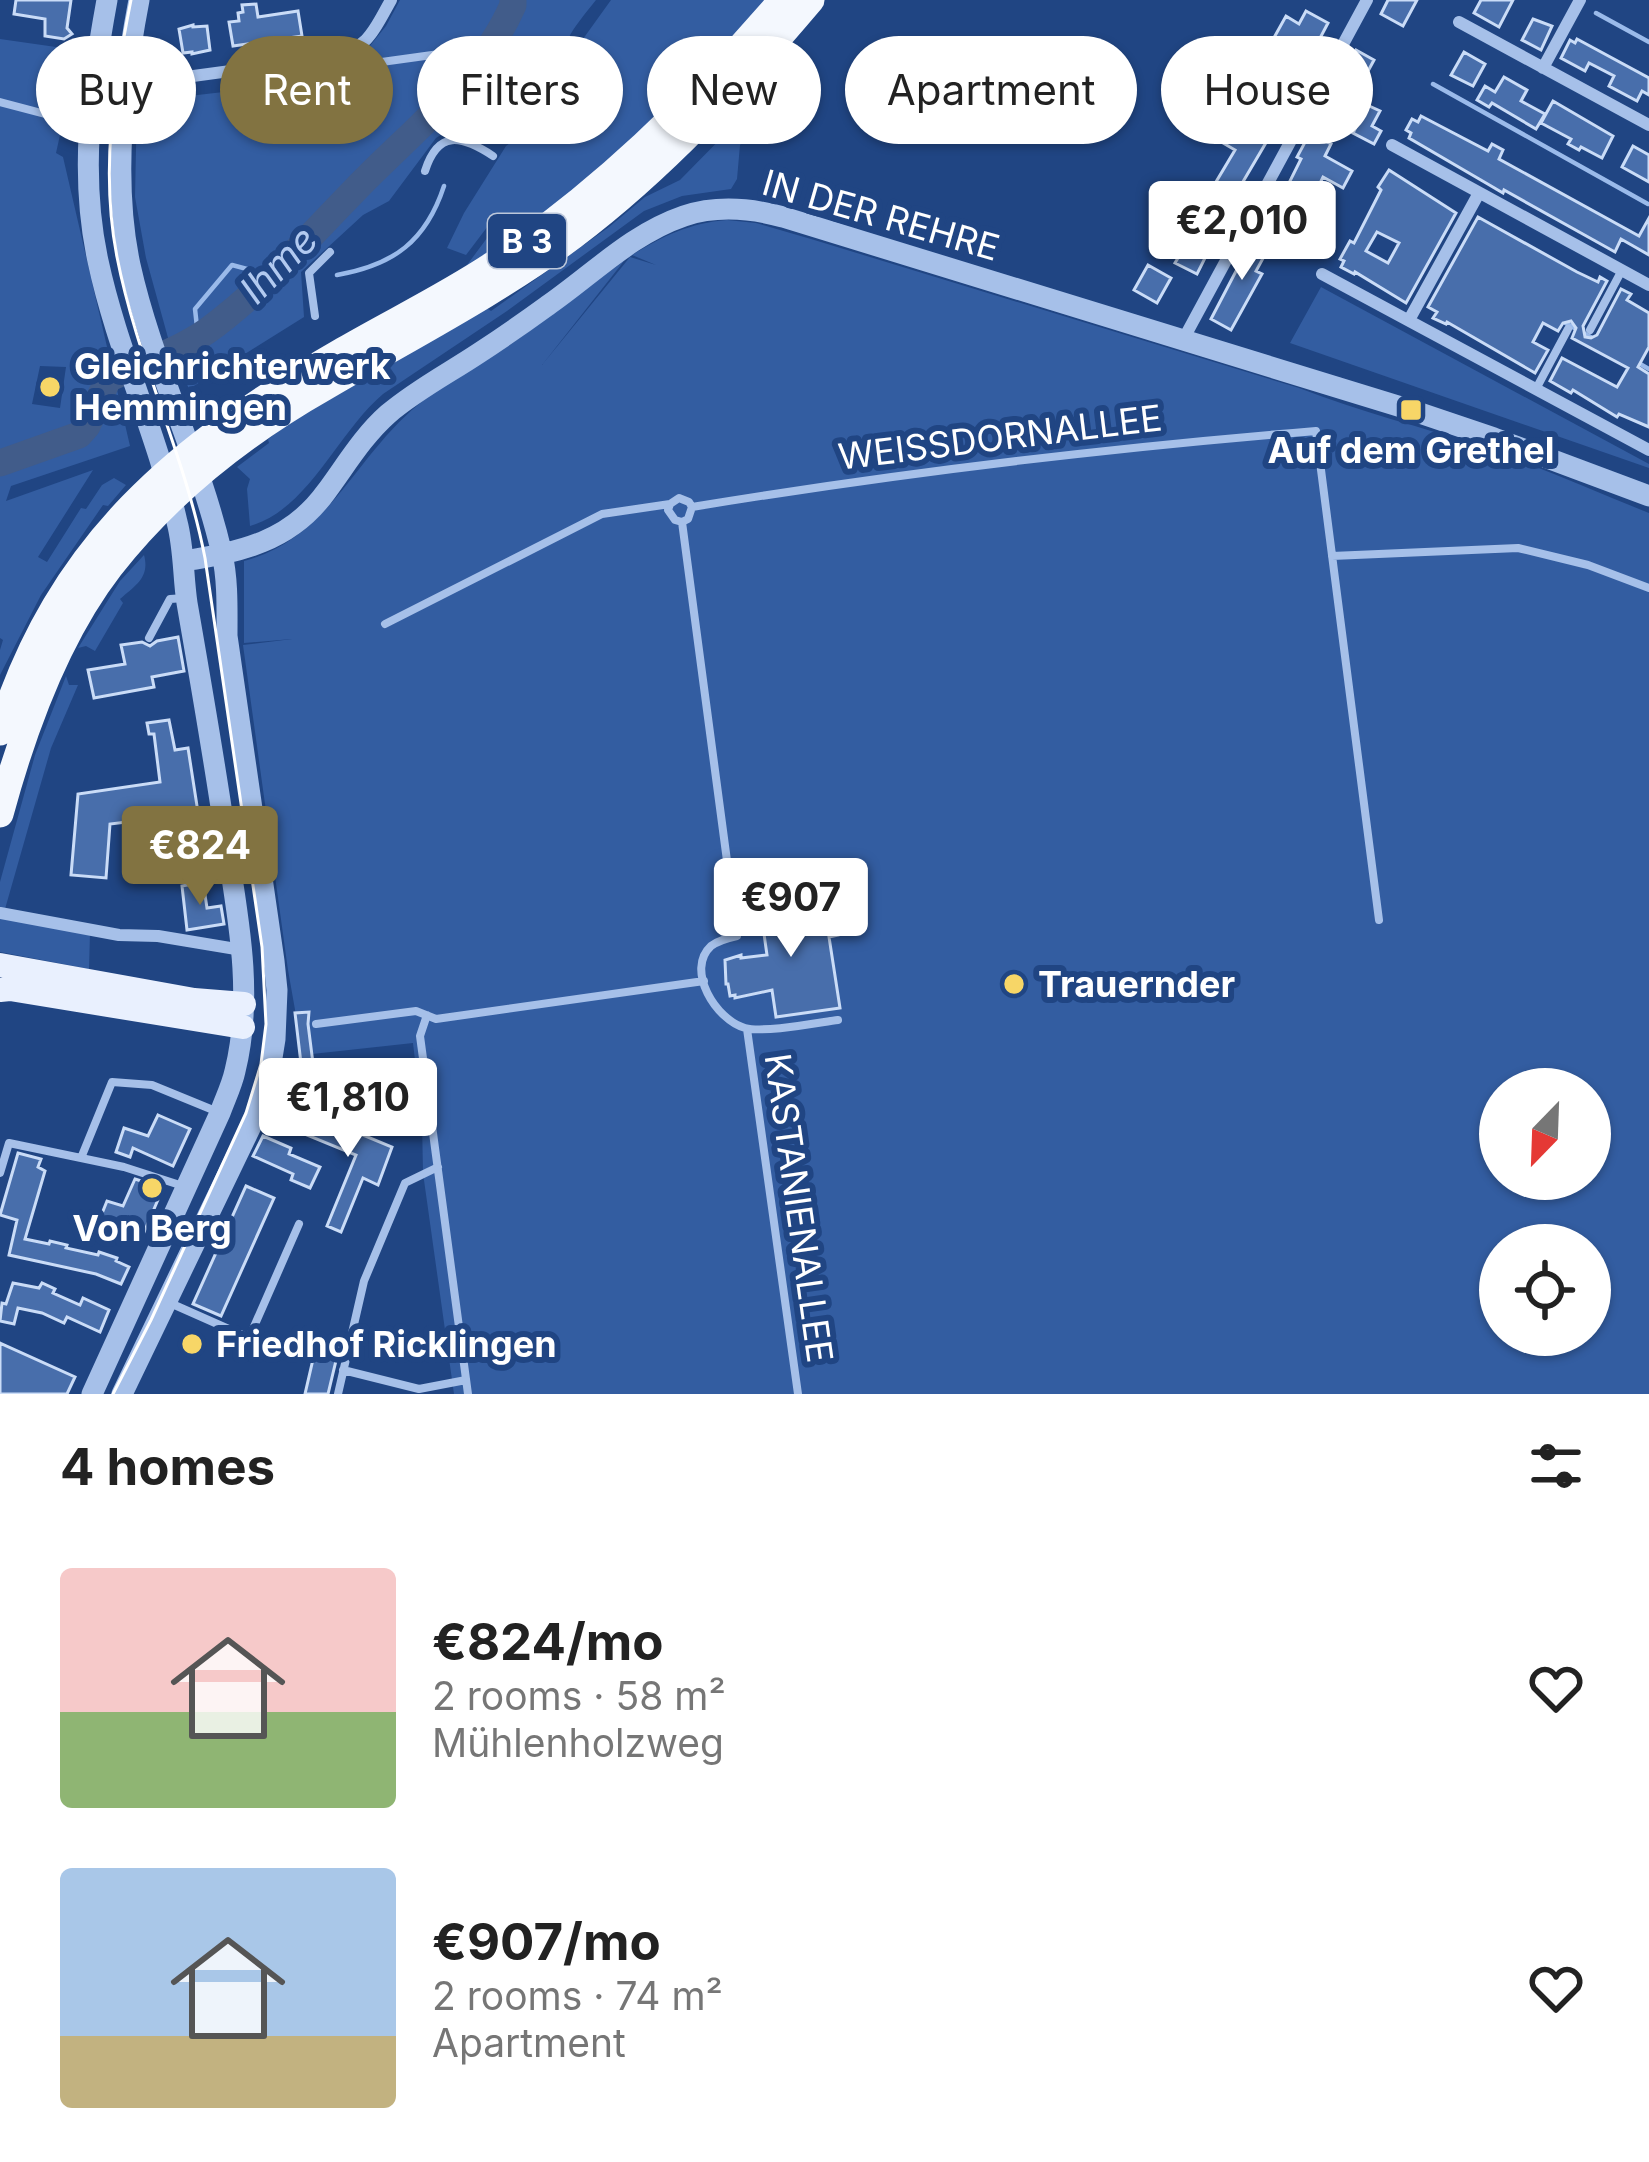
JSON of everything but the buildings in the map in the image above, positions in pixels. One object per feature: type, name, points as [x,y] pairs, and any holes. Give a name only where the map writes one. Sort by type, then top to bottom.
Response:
[{"type":"highway","name":"B 3","points":[[10,740],[100,582],[134,539],[237,431],[341,352],[493,265],[557,220],[705,85],[782,0]]},
{"type":"highway","name":"B 3","points":[[0,814],[23,668],[79,567],[126,508],[170,468],[325,386],[500,285],[573,236],[670,153],[811,0]]},
{"type":"main road","points":[[0,965],[194,1000],[243,1016]]},
{"type":"main road","points":[[0,990],[101,1006],[243,1016]]},
{"type":"street","points":[[101,36],[107,0]]},
{"type":"street","points":[[133,36],[139,0]]},
{"type":"street","points":[[369,36],[391,0]]},
{"type":"street","points":[[1183,340],[1366,0]]},
{"type":"street","points":[[1543,68],[1580,0]]},
{"type":"street","points":[[1459,22],[1649,124]]},
{"type":"street","points":[[88,144],[93,238],[119,341],[167,478],[179,529],[242,950],[243,1016],[235,1073],[220,1114],[92,1394]]},
{"type":"street","points":[[122,1394],[254,1120],[271,1067],[276,1013],[274,962],[227,636],[222,555],[129,263],[121,196],[123,144]]},
{"type":"street","points":[[1393,145],[1649,284]]},
{"type":"street","points":[[1409,320],[1479,193]]},
{"type":"street","name":"IN DER REHRE","points":[[183,561],[270,541],[293,527],[313,509],[366,437],[398,406],[553,302],[634,240],[687,214],[721,209],[759,211],[1183,340],[1473,430],[1649,496]]},
{"type":"street","points":[[1322,274],[1649,450]]},
{"type":"street","points":[[0,913],[119,935],[158,936],[242,950]]},
{"type":"street","points":[[243,1016],[266,1024],[276,1013]]},
{"type":"lane","points":[[0,102],[36,111]]},
{"type":"lane","points":[[425,171],[438,145],[452,140],[465,140],[493,156]]},
{"type":"lane","points":[[314,316],[309,273],[331,252]]},
{"type":"lane","points":[[1590,330],[1622,270]]},
{"type":"lane","points":[[1536,389],[1568,328]]},
{"type":"lane","name":"WEISSDORNALLEE","points":[[692,507],[1123,447],[1316,430],[1332,556]]},
{"type":"lane","points":[[674,501],[670,515],[682,522]]},
{"type":"lane","points":[[385,624],[602,514],[689,502],[688,519],[682,522]]},
{"type":"lane","points":[[682,522],[737,936],[722,940],[705,955],[708,999],[718,1012],[747,1029],[838,1020]]},
{"type":"lane","points":[[1379,920],[1332,556],[1518,548],[1588,565],[1649,588]]},
{"type":"lane","points":[[149,638],[170,599],[186,598]]},
{"type":"lane","points":[[316,1024],[416,1011],[436,1019],[704,981]]},
{"type":"lane","points":[[427,1015],[420,1036],[468,1394]]},
{"type":"lane","name":"KASTANIENALLEE","points":[[747,1029],[798,1394]]},
{"type":"lane","points":[[81,1158],[112,1082],[152,1084],[220,1114]]},
{"type":"lane","points":[[0,1173],[9,1143],[124,1167],[186,1188]]},
{"type":"lane","points":[[338,1394],[371,1262],[405,1183],[438,1167]]},
{"type":"lane","points":[[169,1302],[249,1338],[298,1224]]},
{"type":"lane","points":[[344,1370],[419,1389],[466,1380]]},
{"type":"shaded area","points":[[400,0],[596,0],[570,36],[417,36],[417,123],[244,294],[170,345],[135,197],[136,144],[196,144],[196,95],[220,92],[220,144],[393,144],[393,36],[378,36]]},
{"type":"shaded area","points":[[611,0],[769,0],[736,36],[647,36],[647,125],[551,210],[464,269],[496,226],[491,222],[466,255],[447,248],[506,146],[623,144],[623,36],[585,36]]},
{"type":"shaded area","points":[[0,39],[36,44],[36,144],[58,144],[56,153],[63,157],[130,446],[11,486],[6,501],[93,470],[38,557],[47,562],[81,508],[86,509],[102,485],[114,478],[126,485],[108,506],[103,505],[41,595],[0,675]],"holes":[[[40,366],[66,367],[60,408],[32,404]]]},
{"type":"shaded area","points":[[417,133],[417,144],[432,144],[389,201],[363,215],[301,272],[304,317],[189,389],[174,353],[225,320],[271,281]]},
{"type":"shaded area","points":[[715,144],[741,144],[737,179],[731,189],[682,196],[644,211],[383,394],[289,504],[250,526],[250,479],[237,467],[269,443],[268,439],[485,307],[491,311],[645,197],[680,180]]},
{"type":"shaded area","points":[[756,223],[1299,388],[1506,455],[1649,513],[1649,1394],[454,1394],[423,1173],[413,1043],[303,1055],[243,645],[292,639],[244,643],[244,561],[274,550],[320,515],[396,425],[429,396],[504,349],[624,261],[542,365],[630,257],[656,265],[632,255],[701,224]]},
{"type":"shaded area","points":[[1321,287],[1649,464],[1649,468],[1290,343]]},
{"type":"shaded area","points":[[144,555],[143,575],[120,599],[123,603],[95,651],[78,648],[120,581]]},
{"type":"shaded area","points":[[66,676],[69,685],[78,685],[51,748],[5,909],[0,908],[0,882],[35,755]]},
{"type":"shaded area","points":[[0,918],[90,933],[89,969],[0,952]]},
{"type":"waterway","name":"Ihme","points":[[0,463],[79,435],[108,379],[196,338],[246,299],[463,82],[499,32],[513,0]]},
{"type":"waterway","points":[[1596,13],[1649,42]]},
{"type":"waterway","points":[[1433,84],[1648,204]]},
{"type":"waterway","points":[[337,275],[375,265],[405,247],[428,222],[444,186]]},
{"type":"waterway","points":[[198,336],[195,309],[232,265],[270,275]]},
{"type":"waterway","points":[[1562,321],[1594,339]]},
{"type":"waterway","points":[[1635,361],[1649,369]]},
{"type":"tram line","points":[[113,1394],[246,1113],[261,1064],[266,1024],[262,947],[205,558],[186,482],[126,295],[112,224],[111,128],[131,0]]},
{"type":"place","name":"Gleichrichterwerk Hemmingen","points":[[50,387]]},
{"type":"place","name":"Auf dem Grethel","points":[[1411,410]]},
{"type":"place","name":"Trauernder","points":[[1014,984]]},
{"type":"place","name":"Von Berg","points":[[152,1188]]},
{"type":"place","name":"Friedhof Ricklingen","points":[[192,1344]]}]
